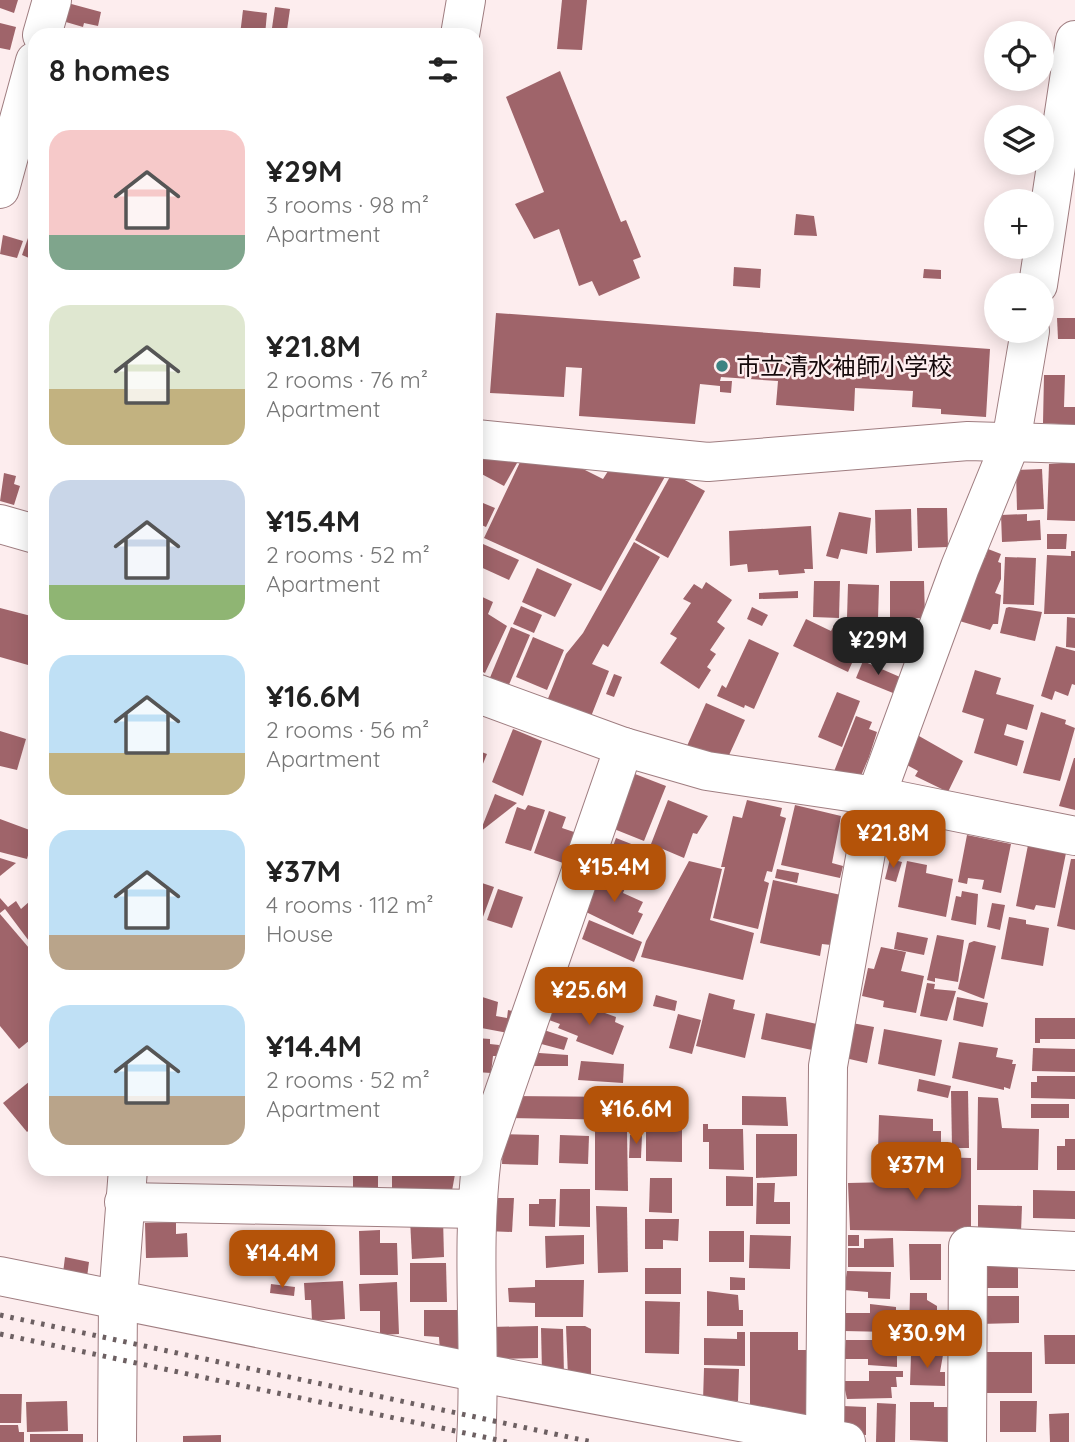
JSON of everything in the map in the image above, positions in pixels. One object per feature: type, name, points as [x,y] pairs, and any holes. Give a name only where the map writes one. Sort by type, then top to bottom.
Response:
[{"type":"street","points":[[44,28],[52,0]]},
{"type":"street","points":[[461,28],[466,0]]},
{"type":"street","points":[[1043,273],[1061,232],[1075,40]]},
{"type":"street","points":[[0,188],[28,86]]},
{"type":"street","points":[[0,1276],[480,1374],[832,1440],[828,1066],[876,796],[960,567],[1011,442],[1028,343]]},
{"type":"street","points":[[483,440],[708,463],[968,441],[1075,444]]},
{"type":"street","points":[[0,524],[28,532]]},
{"type":"street","points":[[483,696],[625,747],[707,771],[876,796],[1075,836]]},
{"type":"street","points":[[483,1153],[625,747]]},
{"type":"street","points":[[476,1442],[480,1374],[475,1209],[479,1176]]},
{"type":"street","points":[[117,1442],[118,1298],[126,1185],[475,1209]]},
{"type":"street","points":[[967,1442],[968,1246],[1075,1251]]},
{"type":"building","points":[[0,0],[18,0],[14,13],[0,8]]},
{"type":"building","points":[[562,0],[587,0],[582,50],[557,49]]},
{"type":"building","points":[[64,2],[101,12],[98,26],[84,23],[83,27],[59,20]]},
{"type":"building","points":[[275,7],[290,9],[287,28],[272,28]]},
{"type":"building","points":[[243,10],[267,13],[266,28],[241,28]]},
{"type":"building","points":[[0,23],[16,27],[10,50],[0,48]]},
{"type":"building","points":[[560,71],[621,222],[626,220],[641,257],[633,260],[640,278],[599,296],[592,281],[579,286],[559,229],[534,239],[515,204],[544,192],[506,97]]},
{"type":"building","points":[[796,214],[814,216],[817,236],[794,235]]},
{"type":"building","points":[[3,235],[23,241],[17,258],[0,254]]},
{"type":"building","points":[[28,238],[28,258],[22,255]]},
{"type":"building","points":[[734,267],[761,269],[760,288],[733,286]]},
{"type":"building","points":[[924,269],[941,270],[941,279],[923,278]]},
{"type":"building","points":[[496,313],[990,349],[986,417],[941,414],[941,409],[912,407],[913,391],[855,388],[854,411],[776,405],[778,381],[721,377],[720,381],[732,381],[731,393],[720,392],[720,386],[700,384],[695,424],[579,416],[582,368],[566,367],[564,397],[490,393]]},
{"type":"building","points":[[1057,318],[1075,318],[1075,339],[1058,339]]},
{"type":"building","points":[[1044,375],[1065,375],[1064,407],[1075,407],[1075,425],[1043,423]]},
{"type":"building","points":[[483,456],[513,459],[517,463],[504,486],[483,475]]},
{"type":"building","points":[[521,460],[583,469],[603,479],[610,468],[667,473],[601,591],[484,538]]},
{"type":"building","points":[[1075,462],[1075,521],[1047,520],[1049,464]]},
{"type":"building","points":[[1042,469],[1044,509],[1017,510],[1016,470]]},
{"type":"building","points":[[4,473],[16,476],[14,484],[20,486],[14,505],[0,501]]},
{"type":"building","points":[[672,473],[705,491],[668,558],[635,540]]},
{"type":"building","points":[[483,503],[495,508],[486,527],[483,526]]},
{"type":"building","points":[[917,508],[947,508],[948,547],[918,548]]},
{"type":"building","points":[[911,509],[912,551],[876,553],[875,510]]},
{"type":"building","points":[[839,512],[871,518],[867,554],[841,549],[838,559],[826,556]]},
{"type":"building","points":[[1027,514],[1027,521],[1040,520],[1041,540],[1002,542],[1001,515]]},
{"type":"building","points":[[811,526],[813,569],[804,569],[805,573],[779,575],[778,570],[748,572],[747,564],[730,566],[729,531]]},
{"type":"building","points":[[1047,534],[1067,534],[1066,549],[1047,549]]},
{"type":"building","points":[[634,542],[660,557],[608,647],[603,644],[592,664],[609,671],[590,719],[547,701],[566,654],[583,633]]},
{"type":"building","points":[[483,544],[519,560],[509,580],[483,568]]},
{"type":"building","points":[[988,549],[1001,554],[998,562],[1001,563],[1001,579],[995,593],[1001,595],[998,624],[993,624],[990,630],[956,620],[981,557],[985,558]]},
{"type":"building","points":[[1071,551],[1075,551],[1075,614],[1044,614],[1047,555],[1071,556]]},
{"type":"building","points":[[1005,557],[1036,558],[1034,605],[1003,604]]},
{"type":"building","points":[[537,568],[572,584],[555,617],[522,602]]},
{"type":"building","points":[[814,581],[840,581],[839,618],[813,617]]},
{"type":"building","points":[[890,581],[924,581],[925,618],[890,619]]},
{"type":"building","points":[[706,582],[732,600],[717,622],[725,628],[710,650],[716,654],[707,667],[711,670],[699,689],[660,663],[677,638],[670,634],[691,603],[683,599],[694,584],[702,589]]},
{"type":"building","points":[[848,584],[879,585],[878,619],[847,618]]},
{"type":"building","points":[[798,591],[798,598],[759,599],[759,593]]},
{"type":"building","points":[[483,597],[493,602],[488,614],[507,626],[485,673]]},
{"type":"building","points":[[521,606],[542,615],[534,633],[513,624]]},
{"type":"building","points":[[752,607],[768,615],[762,626],[747,619]]},
{"type":"building","points":[[0,608],[28,615],[28,665],[0,657]]},
{"type":"building","points":[[1006,608],[1042,612],[1035,641],[1000,633]]},
{"type":"building","points":[[1067,617],[1075,618],[1075,648],[1066,647]]},
{"type":"building","points":[[806,619],[831,631],[834,625],[845,630],[843,636],[860,645],[848,672],[793,646]]},
{"type":"building","points":[[511,627],[530,635],[508,687],[489,680]]},
{"type":"building","points":[[533,637],[564,650],[547,690],[516,677]]},
{"type":"building","points":[[749,639],[779,653],[754,709],[745,705],[744,708],[717,696],[722,685],[726,688]]},
{"type":"building","points":[[1056,646],[1075,651],[1075,685],[1072,684],[1068,696],[1055,691],[1052,700],[1041,696]]},
{"type":"building","points":[[863,661],[900,677],[893,693],[856,678]]},
{"type":"building","points":[[975,670],[1001,678],[996,694],[1034,705],[1027,730],[1007,724],[1004,735],[1024,741],[1017,766],[974,753],[984,719],[962,712]]},
{"type":"building","points":[[614,674],[622,677],[614,697],[606,694]]},
{"type":"building","points":[[837,692],[860,701],[842,747],[818,737]]},
{"type":"building","points":[[706,703],[745,720],[725,764],[687,746]]},
{"type":"building","points":[[1041,712],[1066,720],[1065,724],[1075,728],[1060,781],[1023,773]]},
{"type":"building","points":[[856,716],[872,722],[869,729],[877,732],[869,757],[860,778],[833,774]]},
{"type":"building","points":[[513,729],[542,741],[523,796],[492,782]]},
{"type":"building","points":[[0,731],[26,739],[17,770],[0,766]]},
{"type":"building","points":[[919,736],[963,761],[948,792],[915,776],[918,771],[905,764]]},
{"type":"building","points":[[1075,758],[1075,810],[1059,806]]},
{"type":"building","points":[[635,774],[666,786],[644,841],[614,829]]},
{"type":"building","points":[[495,794],[517,803],[483,830]]},
{"type":"building","points":[[668,800],[708,816],[697,834],[693,833],[684,858],[651,844]]},
{"type":"building","points":[[747,800],[782,808],[780,816],[786,818],[772,872],[767,871],[764,881],[769,883],[758,929],[713,918],[733,816],[742,818]]},
{"type":"building","points":[[528,805],[545,810],[531,851],[505,843],[517,807],[525,810]]},
{"type":"building","points":[[795,805],[841,816],[832,863],[843,866],[840,878],[781,865]]},
{"type":"building","points":[[549,811],[566,817],[562,828],[577,833],[566,864],[534,853]]},
{"type":"building","points":[[0,819],[28,829],[27,859],[0,852]]},
{"type":"building","points":[[967,835],[1011,844],[1001,893],[982,889],[984,880],[968,878],[967,884],[958,882]]},
{"type":"building","points":[[616,838],[639,847],[632,866],[609,857]]},
{"type":"building","points":[[1028,845],[1066,853],[1055,908],[1036,905],[1034,910],[1016,906]]},
{"type":"building","points":[[0,858],[16,863],[0,876]]},
{"type":"building","points":[[890,859],[902,862],[896,882],[885,879]]},
{"type":"building","points":[[1071,859],[1075,859],[1075,930],[1057,926]]},
{"type":"building","points":[[689,861],[722,869],[710,920],[754,933],[743,980],[641,957],[646,941]]},
{"type":"building","points":[[907,861],[927,865],[926,873],[953,879],[946,917],[898,907]]},
{"type":"building","points":[[777,869],[799,873],[797,883],[775,878]]},
{"type":"building","points":[[597,872],[626,886],[623,893],[643,902],[638,912],[643,914],[633,935],[584,911]]},
{"type":"building","points":[[773,880],[841,895],[831,945],[822,944],[820,956],[760,943]]},
{"type":"building","points":[[483,883],[494,887],[483,917]]},
{"type":"building","points":[[498,889],[523,897],[512,928],[487,920]]},
{"type":"building","points":[[962,891],[978,894],[976,925],[951,920],[956,896],[961,897]]},
{"type":"building","points":[[0,898],[8,907],[16,901],[21,909],[28,903],[28,940],[5,909],[0,913]]},
{"type":"building","points":[[992,903],[1005,905],[1000,930],[987,927]]},
{"type":"building","points":[[0,914],[28,947],[28,1042],[19,1049],[0,1026]]},
{"type":"building","points":[[1009,917],[1026,920],[1026,924],[1049,928],[1043,966],[1001,959]]},
{"type":"building","points":[[589,920],[642,942],[634,962],[582,939]]},
{"type":"building","points":[[897,932],[928,938],[924,955],[894,949]]},
{"type":"building","points":[[937,935],[964,940],[958,982],[935,978],[935,982],[927,980]]},
{"type":"building","points":[[974,941],[996,946],[984,999],[958,989],[969,943]]},
{"type":"building","points":[[881,947],[906,952],[901,971],[924,976],[916,1013],[883,1007],[884,1001],[862,996],[868,968],[874,969]]},
{"type":"building","points":[[927,983],[935,984],[934,989],[956,991],[947,1021],[920,1016]]},
{"type":"building","points":[[709,993],[735,1000],[733,1009],[755,1014],[745,1058],[696,1046]]},
{"type":"building","points":[[656,995],[677,1001],[675,1011],[653,1006]]},
{"type":"building","points":[[483,997],[498,1002],[496,1016],[507,1018],[508,1010],[512,1011],[508,1033],[483,1028]]},
{"type":"building","points":[[957,997],[988,1003],[983,1027],[953,1020]]},
{"type":"building","points":[[555,1002],[592,1016],[594,1009],[616,1017],[615,1022],[624,1026],[613,1055],[576,1041],[578,1036],[558,1028],[560,1024],[549,1020]]},
{"type":"building","points":[[766,1013],[817,1024],[812,1050],[761,1039]]},
{"type":"building","points":[[678,1014],[701,1020],[692,1054],[669,1048]]},
{"type":"building","points":[[1035,1018],[1075,1018],[1075,1039],[1040,1039],[1040,1043],[1035,1043]]},
{"type":"building","points":[[852,1023],[874,1027],[867,1063],[845,1058]]},
{"type":"building","points":[[535,1027],[568,1038],[564,1050],[530,1041]]},
{"type":"building","points":[[884,1029],[942,1040],[935,1076],[878,1064]]},
{"type":"building","points":[[483,1038],[490,1039],[490,1044],[499,1045],[498,1056],[493,1056],[491,1073],[483,1072]]},
{"type":"building","points":[[959,1042],[998,1048],[996,1057],[1013,1060],[1012,1064],[1016,1064],[1010,1089],[1004,1087],[1004,1090],[952,1078]]},
{"type":"building","points":[[1033,1048],[1075,1049],[1075,1072],[1032,1071]]},
{"type":"building","points":[[525,1052],[568,1055],[568,1066],[525,1066]]},
{"type":"building","points":[[581,1061],[624,1064],[623,1083],[578,1080]]},
{"type":"building","points":[[1037,1076],[1075,1076],[1075,1099],[1031,1098],[1031,1082],[1037,1082]]},
{"type":"building","points":[[919,1079],[951,1086],[948,1098],[917,1091]]},
{"type":"building","points":[[28,1083],[27,1132],[3,1103]]},
{"type":"building","points":[[951,1091],[968,1091],[969,1148],[952,1148]]},
{"type":"building","points":[[511,1096],[625,1097],[624,1120],[503,1118]]},
{"type":"building","points":[[742,1096],[786,1097],[788,1126],[742,1125]]},
{"type":"building","points":[[978,1097],[998,1098],[1002,1128],[1039,1129],[1038,1170],[977,1170]]},
{"type":"building","points":[[1031,1104],[1069,1104],[1069,1118],[1031,1118]]},
{"type":"building","points":[[879,1115],[933,1119],[933,1131],[941,1131],[941,1153],[878,1151]]},
{"type":"building","points":[[703,1124],[708,1124],[708,1129],[743,1129],[744,1170],[709,1169],[709,1142],[703,1142]]},
{"type":"building","points":[[646,1127],[682,1127],[682,1162],[646,1161]]},
{"type":"building","points":[[595,1130],[627,1130],[628,1191],[595,1190]]},
{"type":"building","points":[[503,1134],[539,1135],[538,1165],[502,1164]]},
{"type":"building","points":[[756,1134],[797,1134],[797,1176],[756,1178]]},
{"type":"building","points":[[560,1135],[589,1136],[588,1164],[559,1163]]},
{"type":"building","points":[[630,1135],[642,1135],[641,1158],[629,1158]]},
{"type":"building","points":[[1065,1139],[1075,1139],[1075,1170],[1057,1170],[1057,1146],[1065,1146]]},
{"type":"building","points":[[935,1157],[971,1158],[971,1232],[850,1230],[848,1183],[935,1181]]},
{"type":"building","points":[[353,1176],[378,1176],[378,1187],[353,1187]]},
{"type":"building","points":[[392,1176],[455,1176],[451,1196],[392,1194]]},
{"type":"building","points":[[726,1176],[753,1177],[753,1206],[726,1206]]},
{"type":"building","points":[[650,1178],[672,1178],[672,1213],[649,1212]]},
{"type":"building","points":[[757,1183],[775,1183],[774,1202],[790,1202],[790,1224],[756,1224]]},
{"type":"building","points":[[560,1189],[590,1189],[590,1227],[559,1226]]},
{"type":"building","points":[[1033,1190],[1075,1191],[1075,1219],[1033,1218]]},
{"type":"building","points":[[487,1198],[514,1198],[512,1232],[486,1231]]},
{"type":"building","points":[[539,1199],[556,1199],[555,1227],[529,1226],[529,1204],[539,1204]]},
{"type":"building","points":[[978,1205],[1022,1206],[1021,1232],[978,1231]]},
{"type":"building","points":[[596,1206],[627,1207],[628,1272],[598,1273]]},
{"type":"building","points":[[443,1218],[444,1257],[412,1259],[410,1219]]},
{"type":"building","points":[[645,1219],[679,1219],[678,1241],[663,1240],[663,1249],[645,1249]]},
{"type":"building","points":[[176,1222],[176,1234],[187,1233],[188,1257],[146,1258],[145,1223]]},
{"type":"building","points":[[380,1230],[380,1243],[397,1243],[398,1275],[360,1275],[359,1231]]},
{"type":"building","points":[[709,1231],[744,1231],[744,1262],[709,1262]]},
{"type":"building","points":[[253,1233],[297,1233],[296,1273],[253,1272]]},
{"type":"building","points":[[584,1235],[584,1264],[546,1268],[545,1236]]},
{"type":"building","points":[[750,1235],[791,1236],[790,1269],[749,1268]]},
{"type":"building","points":[[848,1235],[859,1235],[859,1246],[848,1246]]},
{"type":"building","points":[[313,1237],[331,1237],[329,1270],[312,1269]]},
{"type":"building","points":[[893,1238],[894,1267],[848,1267],[848,1248],[864,1248],[864,1239]]},
{"type":"building","points":[[909,1244],[941,1244],[941,1280],[910,1280]]},
{"type":"building","points":[[65,1257],[89,1262],[87,1277],[63,1273]]},
{"type":"building","points":[[973,1262],[1018,1262],[1018,1288],[973,1288]]},
{"type":"building","points":[[410,1263],[446,1263],[447,1302],[410,1302]]},
{"type":"building","points":[[645,1268],[681,1268],[681,1294],[645,1294]]},
{"type":"building","points":[[847,1271],[891,1272],[890,1299],[868,1298],[868,1292],[844,1290]]},
{"type":"building","points":[[730,1277],[745,1278],[745,1290],[730,1290]]},
{"type":"building","points":[[535,1280],[584,1280],[583,1317],[535,1317],[535,1303],[509,1302],[508,1288],[535,1287]]},
{"type":"building","points":[[343,1281],[345,1319],[312,1321],[311,1300],[305,1300],[304,1283]]},
{"type":"building","points":[[397,1282],[399,1334],[380,1335],[380,1311],[360,1311],[359,1284]]},
{"type":"building","points":[[271,1284],[295,1287],[294,1296],[270,1293]]},
{"type":"building","points":[[707,1291],[738,1295],[739,1310],[743,1310],[743,1326],[707,1326]]},
{"type":"building","points":[[910,1293],[927,1293],[927,1300],[937,1306],[937,1315],[929,1320],[929,1335],[909,1335]]},
{"type":"building","points":[[984,1296],[1019,1296],[1019,1323],[979,1324]]},
{"type":"building","points":[[645,1301],[680,1302],[679,1354],[645,1353]]},
{"type":"building","points":[[870,1304],[896,1307],[896,1318],[890,1318],[890,1332],[844,1331],[845,1313],[870,1313]]},
{"type":"building","points":[[424,1310],[459,1310],[459,1352],[440,1352],[439,1337],[424,1336]]},
{"type":"building","points":[[538,1326],[538,1358],[491,1359],[490,1327]]},
{"type":"building","points":[[566,1326],[585,1326],[591,1329],[591,1382],[568,1377]]},
{"type":"building","points":[[541,1328],[563,1329],[564,1376],[542,1372]]},
{"type":"building","points":[[737,1332],[745,1332],[745,1366],[704,1365],[704,1338],[737,1339]]},
{"type":"building","points":[[750,1332],[798,1332],[798,1350],[810,1350],[810,1426],[750,1415]]},
{"type":"building","points":[[1044,1335],[1075,1335],[1075,1364],[1045,1364]]},
{"type":"building","points":[[846,1340],[890,1340],[890,1351],[897,1351],[897,1367],[868,1365],[868,1359],[844,1359]]},
{"type":"building","points":[[981,1352],[1032,1352],[1032,1393],[981,1393]]},
{"type":"building","points":[[911,1354],[943,1355],[940,1372],[945,1372],[945,1386],[910,1385]]},
{"type":"building","points":[[704,1368],[739,1369],[738,1401],[703,1400]]},
{"type":"building","points":[[869,1371],[903,1371],[903,1377],[896,1377],[897,1387],[891,1387],[892,1398],[847,1399],[843,1381],[869,1381]]},
{"type":"building","points":[[0,1394],[22,1394],[21,1423],[0,1423]]},
{"type":"building","points":[[67,1401],[68,1431],[27,1432],[26,1402]]},
{"type":"building","points":[[1000,1401],[1037,1401],[1036,1432],[1000,1432]]},
{"type":"building","points":[[910,1402],[934,1402],[934,1407],[947,1407],[947,1442],[910,1440]]},
{"type":"building","points":[[877,1403],[896,1404],[895,1442],[876,1442]]},
{"type":"building","points":[[843,1406],[866,1407],[866,1435],[843,1435]]},
{"type":"building","points":[[1069,1413],[1069,1442],[1050,1442],[1049,1414]]},
{"type":"building","points":[[0,1425],[18,1425],[19,1432],[24,1432],[24,1442],[0,1442]]},
{"type":"building","points":[[30,1434],[83,1434],[83,1442],[30,1442]]},
{"type":"building","points":[[221,1435],[221,1442],[183,1442],[183,1436]]},
{"type":"railway","points":[[0,1315],[592,1442]]},
{"type":"railway","points":[[0,1334],[507,1442]]},
{"type":"place","name":"市立清水袖師小学校","points":[[722,366]]}]
